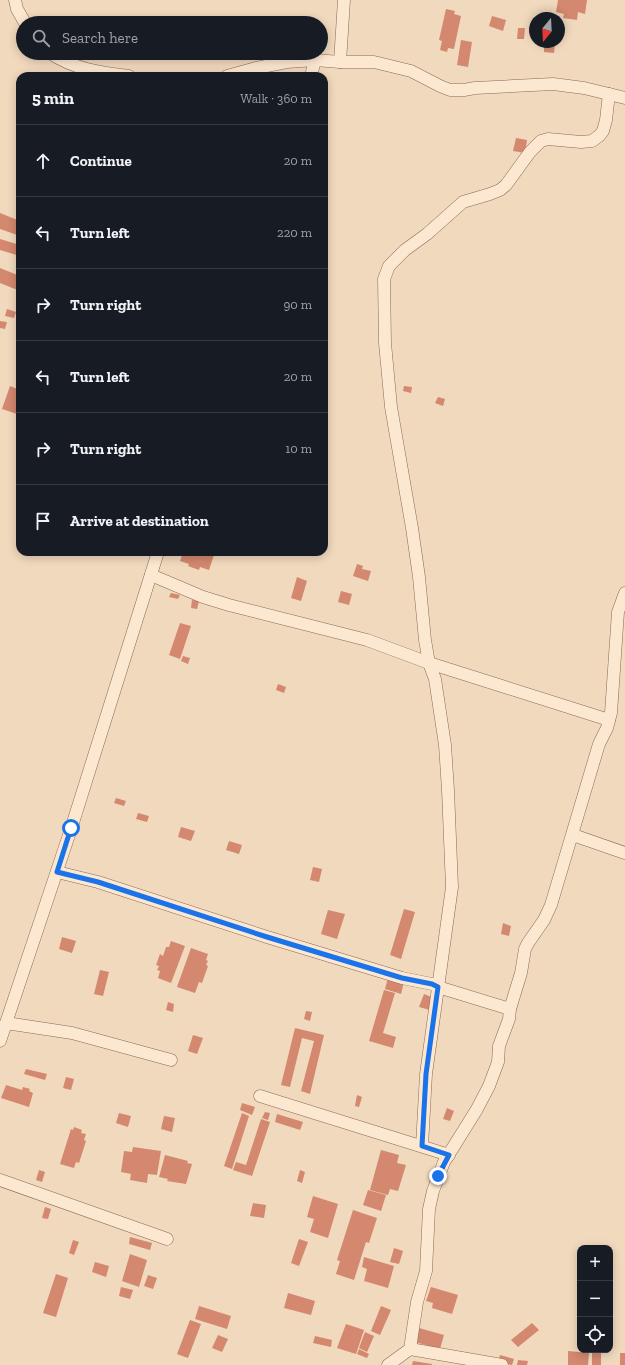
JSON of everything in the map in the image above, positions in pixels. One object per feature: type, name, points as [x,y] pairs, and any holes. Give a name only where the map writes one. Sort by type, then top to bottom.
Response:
[{"type":"street","points":[[15,0],[17,9],[21,16]]},
{"type":"street","points":[[340,62],[344,0]]},
{"type":"street","points":[[63,60],[84,69],[98,72]]},
{"type":"street","points":[[311,72],[315,60]]},
{"type":"street","points":[[242,72],[287,62],[315,60],[374,62],[411,71],[450,90],[553,84],[584,88],[620,96],[606,120],[600,136],[592,141],[581,142],[548,139],[541,141],[530,152],[506,185],[500,190],[490,194],[463,202],[427,234],[405,250],[390,266],[384,279],[385,343],[392,408],[420,577],[425,640],[429,663],[435,679],[445,745],[452,887],[426,1074],[422,1146]]},
{"type":"street","points":[[0,1040],[57,872],[157,556]]},
{"type":"street","points":[[151,575],[203,597],[228,605],[367,640],[429,663],[609,720]]},
{"type":"street","points":[[388,1365],[410,1349],[416,1302],[426,1271],[429,1209],[433,1191],[438,1176],[449,1155],[489,1086],[498,1062],[499,1046],[509,1019],[510,1009],[521,973],[525,949],[544,920],[551,904],[573,835],[599,744],[609,720],[611,713],[618,612],[625,594]]},
{"type":"street","points":[[573,835],[625,853]]},
{"type":"street","points":[[57,872],[98,882],[267,937],[402,978],[432,984],[510,1009]]},
{"type":"street","points":[[6,1023],[72,1033],[172,1060]]},
{"type":"street","points":[[260,1096],[449,1155]]},
{"type":"street","points":[[0,1180],[167,1240]]},
{"type":"street","points":[[410,1349],[453,1358],[502,1365]]},
{"type":"building","points":[[558,0],[587,0],[585,14],[578,12],[577,20],[565,18],[565,12],[556,12]]},
{"type":"building","points":[[446,9],[455,11],[454,14],[461,16],[454,49],[448,48],[447,52],[440,50],[442,41],[439,40]]},
{"type":"building","points":[[492,16],[506,20],[503,31],[489,26]]},
{"type":"building","points":[[518,28],[525,28],[524,39],[517,39]]},
{"type":"building","points":[[461,40],[472,42],[468,67],[457,65]]},
{"type":"building","points":[[544,48],[555,48],[554,53],[544,52]]},
{"type":"building","points":[[516,138],[527,140],[525,153],[513,151]]},
{"type":"building","points":[[0,213],[16,219],[16,235],[0,229]]},
{"type":"building","points":[[0,239],[16,244],[16,255],[0,250]]},
{"type":"building","points":[[0,268],[16,274],[16,289],[0,283]]},
{"type":"building","points":[[7,309],[16,312],[14,318],[5,316]]},
{"type":"building","points":[[0,321],[7,322],[5,329],[0,328]]},
{"type":"building","points":[[10,386],[16,388],[16,414],[2,409]]},
{"type":"building","points":[[404,386],[412,387],[411,393],[403,391]]},
{"type":"building","points":[[438,397],[445,399],[443,406],[435,403]]},
{"type":"building","points":[[182,556],[214,556],[209,570],[200,567],[199,570],[180,561]]},
{"type":"building","points":[[357,564],[363,566],[362,569],[371,571],[368,581],[353,576]]},
{"type":"building","points":[[297,577],[307,581],[301,601],[291,598]]},
{"type":"building","points":[[341,591],[352,594],[349,605],[338,602]]},
{"type":"building","points":[[171,593],[180,595],[178,599],[169,597]]},
{"type":"building","points":[[192,600],[199,601],[197,609],[191,608]]},
{"type":"building","points":[[180,623],[191,626],[180,659],[169,655]]},
{"type":"building","points":[[183,656],[190,658],[188,664],[181,661]]},
{"type":"building","points":[[278,684],[286,687],[284,693],[276,690]]},
{"type":"building","points":[[116,798],[126,801],[124,806],[114,803]]},
{"type":"building","points":[[138,813],[149,816],[147,822],[136,819]]},
{"type":"building","points":[[181,827],[195,831],[191,841],[178,837]]},
{"type":"building","points":[[229,841],[242,845],[239,854],[226,850]]},
{"type":"building","points":[[313,867],[322,869],[319,882],[310,880]]},
{"type":"building","points":[[404,909],[415,912],[401,959],[390,955]]},
{"type":"building","points":[[328,910],[345,914],[337,939],[321,934]]},
{"type":"building","points":[[503,923],[511,926],[509,936],[501,934]]},
{"type":"building","points":[[62,937],[76,941],[72,953],[59,949]]},
{"type":"building","points":[[171,941],[185,946],[171,983],[158,978],[160,971],[157,970],[159,966],[156,965],[160,954],[163,956],[166,947],[169,947]]},
{"type":"building","points":[[191,948],[208,954],[206,960],[208,961],[206,965],[208,966],[202,983],[199,982],[195,993],[177,987]]},
{"type":"building","points":[[100,970],[109,972],[103,996],[94,994]]},
{"type":"building","points":[[388,978],[404,982],[401,994],[385,989]]},
{"type":"building","points":[[384,990],[395,993],[383,1033],[396,1037],[393,1048],[369,1041]]},
{"type":"building","points":[[424,994],[434,998],[430,1010],[419,1007]]},
{"type":"building","points":[[168,1002],[174,1004],[173,1012],[166,1010]]},
{"type":"building","points":[[306,1011],[312,1012],[310,1021],[304,1019]]},
{"type":"building","points":[[295,1028],[324,1035],[310,1094],[301,1091],[314,1041],[302,1038],[290,1087],[281,1085]]},
{"type":"building","points":[[193,1035],[203,1038],[197,1054],[188,1051]]},
{"type":"building","points":[[26,1069],[47,1074],[45,1080],[24,1074]]},
{"type":"building","points":[[66,1077],[74,1079],[71,1090],[63,1088]]},
{"type":"building","points":[[6,1085],[22,1090],[23,1087],[30,1089],[29,1091],[33,1093],[29,1107],[1,1098]]},
{"type":"building","points":[[357,1095],[362,1097],[359,1107],[355,1106]]},
{"type":"building","points":[[242,1103],[255,1107],[252,1115],[240,1110]]},
{"type":"building","points":[[447,1108],[454,1111],[450,1121],[443,1119]]},
{"type":"building","points":[[265,1112],[270,1113],[268,1120],[262,1118]]},
{"type":"building","points":[[119,1113],[131,1116],[128,1127],[116,1123]]},
{"type":"building","points":[[242,1113],[249,1116],[232,1169],[224,1166]]},
{"type":"building","points":[[277,1114],[303,1122],[300,1130],[275,1122]]},
{"type":"building","points":[[164,1116],[175,1118],[172,1132],[161,1129]]},
{"type":"building","points":[[261,1119],[270,1122],[252,1176],[233,1170],[236,1162],[246,1165]]},
{"type":"building","points":[[74,1127],[82,1130],[81,1133],[86,1134],[84,1140],[86,1141],[79,1163],[76,1162],[74,1168],[60,1164],[71,1129],[73,1130]]},
{"type":"building","points":[[133,1147],[161,1151],[157,1175],[148,1174],[147,1183],[130,1180],[131,1174],[121,1172],[124,1151],[132,1152]]},
{"type":"building","points":[[381,1150],[399,1155],[397,1163],[406,1165],[398,1191],[390,1189],[388,1195],[370,1190]]},
{"type":"building","points":[[165,1155],[188,1161],[187,1163],[192,1164],[186,1184],[167,1181],[168,1179],[159,1177]]},
{"type":"building","points":[[39,1170],[45,1172],[42,1182],[36,1180]]},
{"type":"building","points":[[300,1170],[305,1172],[302,1183],[297,1181]]},
{"type":"building","points":[[368,1190],[386,1195],[381,1211],[363,1205]]},
{"type":"building","points":[[313,1196],[338,1204],[328,1238],[310,1232],[314,1219],[307,1217]]},
{"type":"building","points":[[253,1203],[266,1205],[264,1218],[250,1216]]},
{"type":"building","points":[[45,1207],[51,1209],[48,1219],[42,1218]]},
{"type":"building","points":[[353,1210],[377,1218],[369,1243],[366,1242],[354,1280],[336,1274],[340,1261],[337,1260]]},
{"type":"building","points":[[130,1237],[152,1243],[150,1250],[129,1244]]},
{"type":"building","points":[[299,1239],[308,1242],[299,1266],[291,1263]]},
{"type":"building","points":[[73,1240],[79,1242],[74,1255],[69,1253]]},
{"type":"building","points":[[394,1248],[403,1251],[399,1264],[390,1262]]},
{"type":"building","points":[[130,1254],[147,1260],[139,1287],[122,1281]]},
{"type":"building","points":[[364,1257],[394,1266],[388,1288],[364,1281],[367,1269],[362,1267]]},
{"type":"building","points":[[95,1262],[109,1266],[106,1277],[92,1272]]},
{"type":"building","points":[[56,1274],[68,1278],[56,1317],[43,1313]]},
{"type":"building","points":[[148,1275],[157,1278],[153,1289],[144,1286]]},
{"type":"building","points":[[121,1287],[133,1290],[130,1299],[119,1296]]},
{"type":"building","points":[[431,1287],[458,1295],[452,1314],[432,1308],[433,1303],[426,1301]]},
{"type":"building","points":[[288,1293],[315,1301],[311,1315],[284,1308]]},
{"type":"building","points":[[199,1306],[231,1316],[227,1329],[195,1319]]},
{"type":"building","points":[[381,1306],[391,1310],[380,1335],[371,1331]]},
{"type":"building","points":[[190,1320],[201,1324],[188,1358],[177,1354]]},
{"type":"building","points":[[532,1323],[539,1330],[518,1347],[511,1340]]},
{"type":"building","points":[[346,1324],[364,1330],[356,1354],[337,1348]]},
{"type":"building","points":[[419,1328],[444,1335],[440,1349],[415,1342]]},
{"type":"building","points":[[365,1332],[374,1336],[367,1352],[359,1348]]},
{"type":"building","points":[[218,1335],[228,1339],[222,1352],[212,1348]]},
{"type":"building","points":[[315,1336],[332,1340],[331,1347],[313,1343]]},
{"type":"building","points":[[359,1349],[369,1354],[367,1358],[357,1354]]},
{"type":"building","points":[[568,1351],[589,1353],[588,1365],[568,1365]]},
{"type":"building","points":[[592,1353],[601,1353],[601,1365],[592,1365]]},
{"type":"building","points":[[620,1353],[625,1353],[625,1365],[620,1365]]},
{"type":"building","points":[[500,1355],[514,1359],[512,1365],[498,1362]]},
{"type":"building","points":[[518,1360],[528,1361],[527,1365],[517,1365]]},
{"type":"building","points":[[413,1361],[432,1364],[432,1365],[412,1365]]},
{"type":"route","points":[[71,828],[57,872],[98,882],[267,937],[402,978],[432,984],[438,987],[426,1074],[422,1146],[449,1155],[438,1176]]}]
